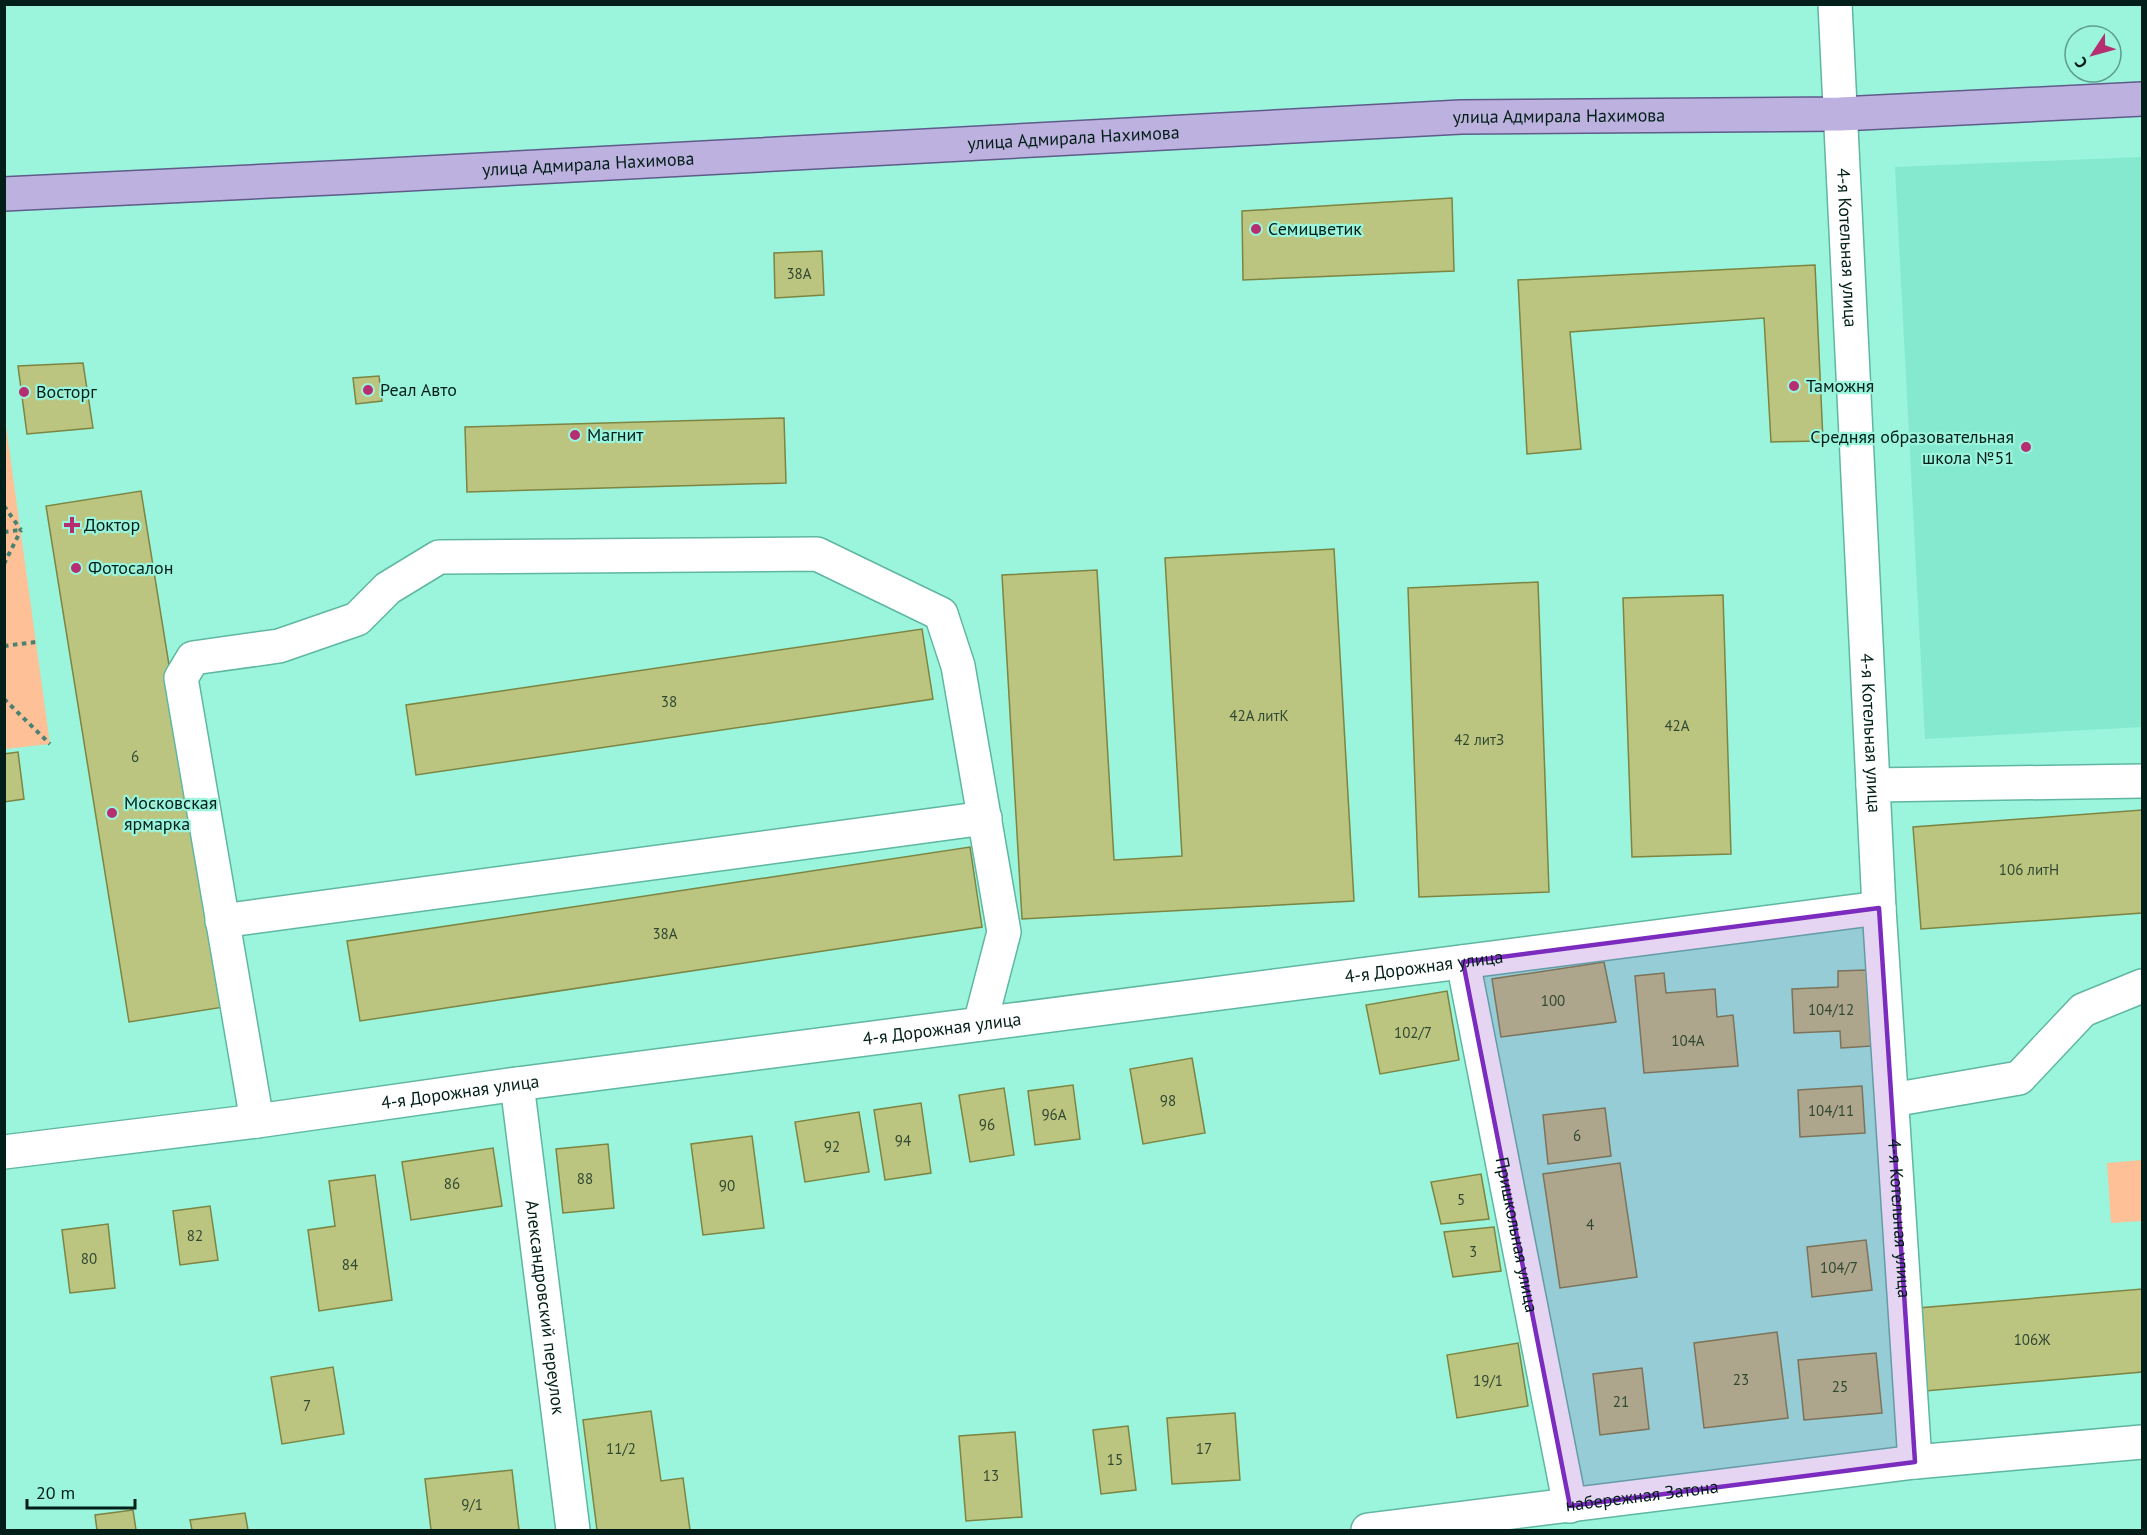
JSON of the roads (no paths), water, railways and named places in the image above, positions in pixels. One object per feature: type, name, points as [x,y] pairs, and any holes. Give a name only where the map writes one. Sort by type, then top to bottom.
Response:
[{"type":"main road","name":"улица Адмирала Нахимова","points":[[4,194],[1461,117],[1840,114],[2142,99]]},
{"type":"street","name":"4-я Котельная улица","points":[[1835,4],[1879,908],[1915,1462]]},
{"type":"street","points":[[257,1121],[181,678],[193,658],[279,646],[357,619],[388,588],[439,557],[817,554],[941,614],[958,666],[1004,932],[980,1024]]},
{"type":"street","points":[[1873,785],[2142,781]]},
{"type":"street","points":[[222,921],[985,818]]},
{"type":"street","name":"4-я Дорожная улица","points":[[4,1152],[257,1121],[517,1084],[1879,908]]},
{"type":"street","name":"Пришкольная улица","points":[[1463,962],[1570,1506]]},
{"type":"street","points":[[1892,1100],[2019,1078],[2083,1010],[2142,986]]},
{"type":"street","name":"Александровский переулок","points":[[517,1084],[573,1530]]},
{"type":"street","name":"набережная Затона","points":[[1368,1530],[1915,1462],[2142,1443]]},
{"type":"place","name":"Семицветик","points":[[1256,229]]},
{"type":"place","name":"Таможня","points":[[1794,386]]},
{"type":"place","name":"Реал Авто","points":[[368,390]]},
{"type":"place","name":"Восторг","points":[[24,392]]},
{"type":"place","name":"Магнит","points":[[575,435]]},
{"type":"place","name":"Средняя образовательная школа №51","points":[[2026,447]]},
{"type":"place","name":"Доктор","points":[[72,525]]},
{"type":"place","name":"Фотосалон","points":[[76,568]]},
{"type":"place","name":"Московская ярмарка","points":[[112,813]]}]
